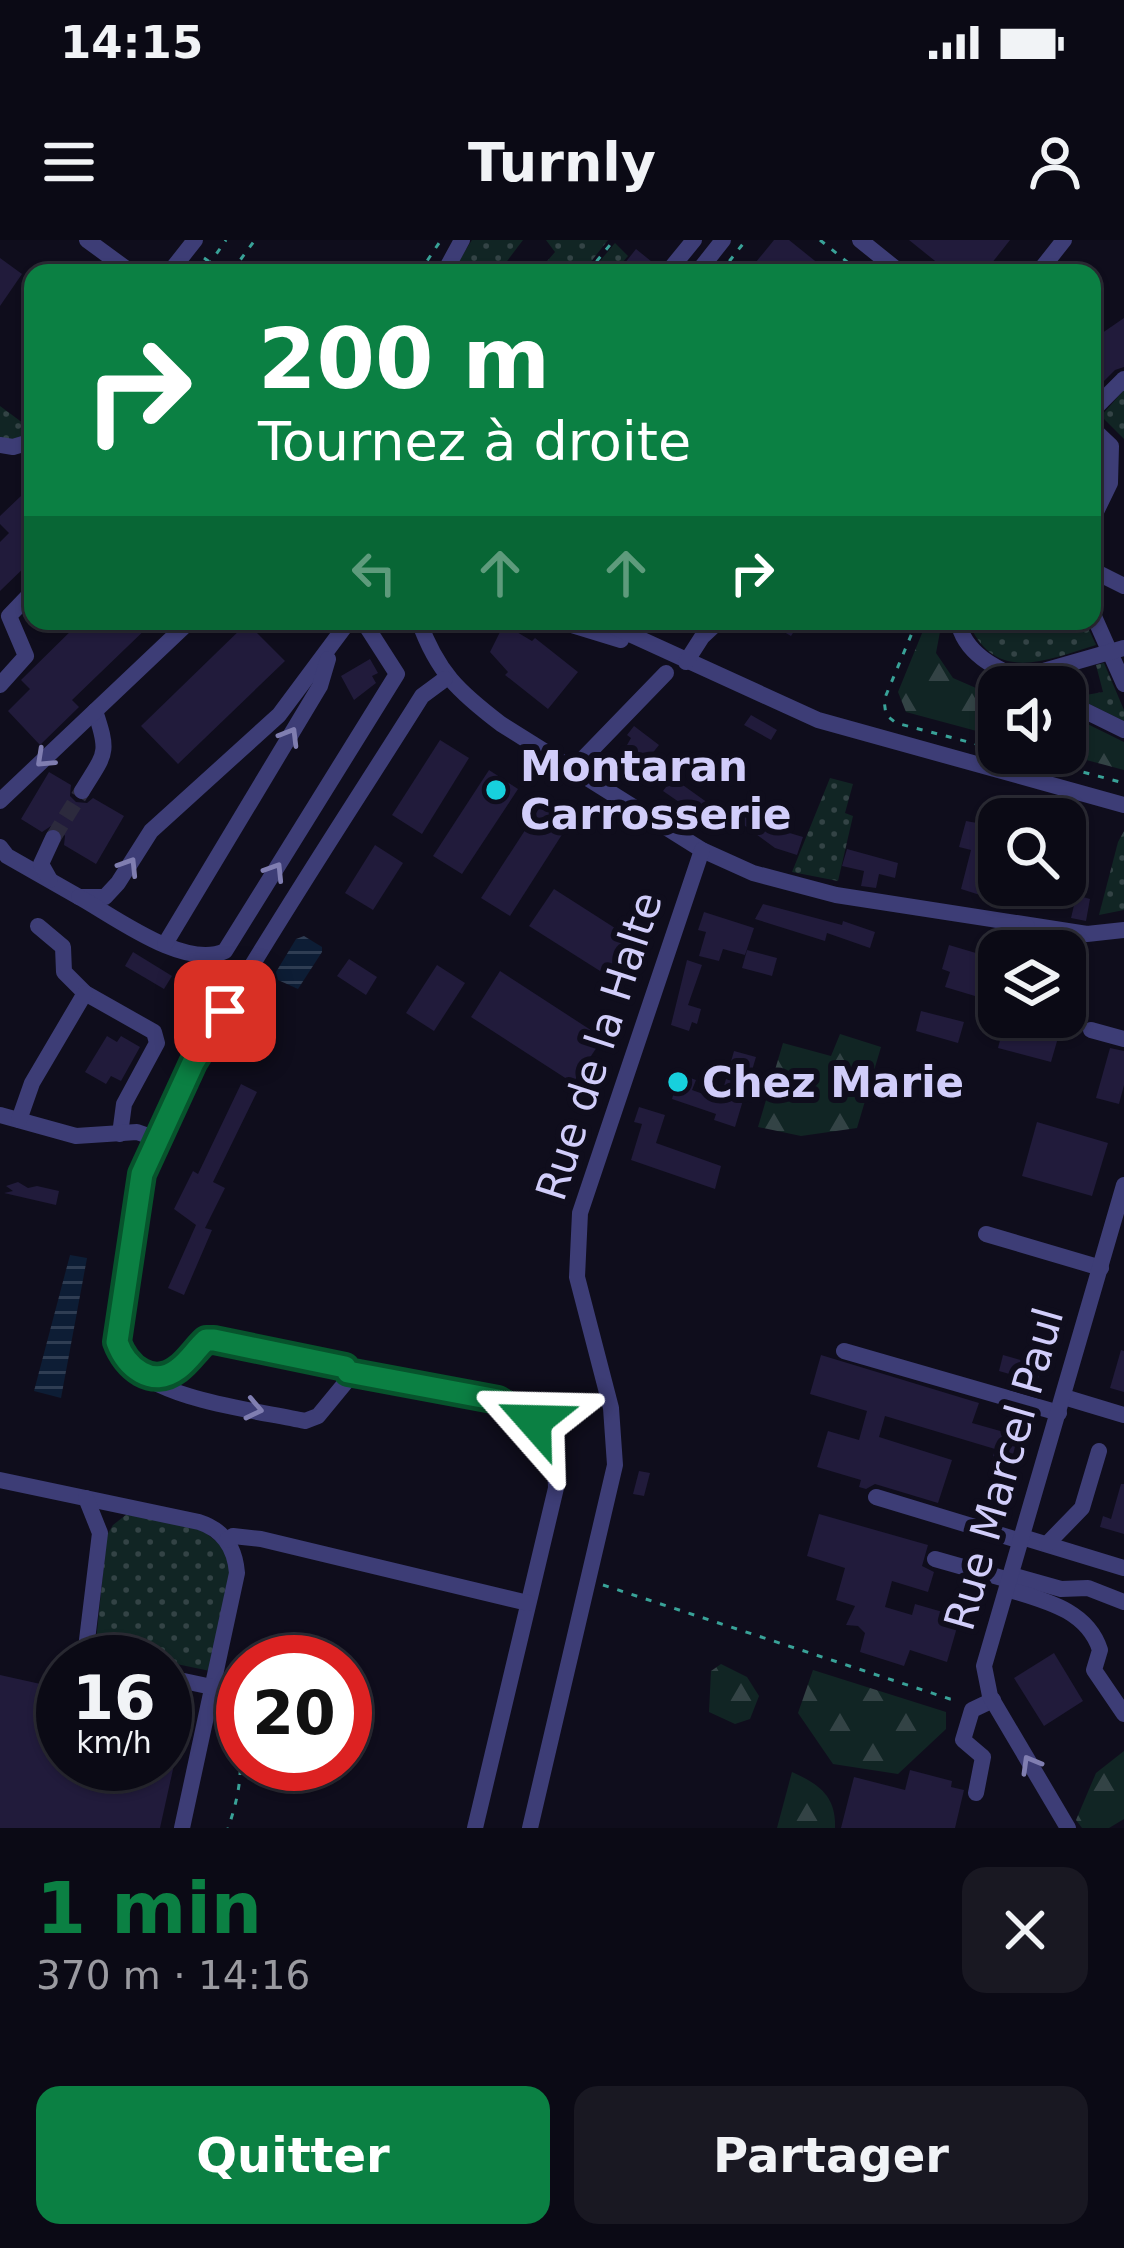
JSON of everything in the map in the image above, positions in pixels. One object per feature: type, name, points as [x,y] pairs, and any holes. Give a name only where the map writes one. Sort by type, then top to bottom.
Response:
[{"type":"street","points":[[87,240],[120,264]]},
{"type":"street","points":[[674,264],[694,240]]},
{"type":"street","points":[[704,264],[723,240]]},
{"type":"street","points":[[860,240],[890,264]]},
{"type":"street","points":[[1045,264],[1064,240]]},
{"type":"street","points":[[1101,402],[1124,379]]},
{"type":"street","points":[[1101,437],[1111,446],[1110,483],[1101,502]]},
{"type":"street","points":[[0,685],[26,656],[9,616],[24,600]]},
{"type":"street","points":[[0,801],[180,630]]},
{"type":"street","points":[[79,897],[105,897],[112,890],[151,831],[279,715],[344,630]]},
{"type":"street","points":[[0,847],[7,856],[165,944],[200,957],[225,951],[397,674],[358,630]]},
{"type":"street","points":[[423,630],[446,679],[501,724],[702,850],[790,885],[1027,926],[1087,934],[1124,931]]},
{"type":"street","points":[[584,630],[839,728],[1124,805]]},
{"type":"street","points":[[617,630],[677,664]]},
{"type":"street","points":[[573,769],[710,630]]},
{"type":"street","points":[[962,630],[969,648],[999,666]]},
{"type":"street","points":[[165,944],[320,686],[333,643]]},
{"type":"street","points":[[1060,666],[1117,649],[1124,684]]},
{"type":"street","points":[[348,1372],[342,1390],[318,1416],[305,1421],[177,1393],[128,1364],[117,1342],[135,1204],[157,1139],[193,1063],[238,987],[422,695],[446,679]]},
{"type":"street","points":[[82,791],[105,753],[95,711]]},
{"type":"street","points":[[1086,711],[1124,730]]},
{"type":"street","points":[[50,881],[41,864],[53,838]]},
{"type":"street","name":"Rue de la Halte","points":[[530,1828],[612,1479],[615,1436],[577,1277],[580,1213],[702,850]]},
{"type":"street","points":[[38,926],[63,947],[64,972],[85,993],[154,1032],[157,1043],[124,1104],[120,1134]]},
{"type":"street","points":[[1026,930],[1027,926]]},
{"type":"street","points":[[85,993],[9,1118],[76,1136],[137,1132],[157,1139]]},
{"type":"street","points":[[1091,1030],[1124,1039]]},
{"type":"street","name":"Rue Marcel Paul","points":[[992,1698],[984,1666],[1124,1185]]},
{"type":"street","points":[[986,1234],[1101,1268]]},
{"type":"street","points":[[143,1375],[177,1371],[206,1340],[498,1400],[524,1412],[542,1430],[554,1454],[556,1488],[475,1828]]},
{"type":"street","points":[[844,1351],[1061,1405],[1124,1415]]},
{"type":"street","points":[[1048,1544],[1082,1508],[1099,1451]]},
{"type":"street","points":[[0,1480],[199,1522],[212,1526],[227,1540],[237,1574],[182,1828]]},
{"type":"street","points":[[876,1497],[1124,1568]]},
{"type":"street","points":[[86,1498],[100,1533],[88,1635]]},
{"type":"street","points":[[227,1540],[233,1536],[260,1539],[529,1603]]},
{"type":"street","points":[[935,1559],[1009,1582],[1067,1610],[1092,1634],[1100,1650],[1094,1670],[1124,1714]]},
{"type":"street","points":[[1009,1582],[1088,1588],[1124,1603]]},
{"type":"street","points":[[192,1683],[212,1687]]},
{"type":"street","points":[[976,1793],[983,1757],[963,1740],[972,1710],[992,1698],[1068,1828]]},
{"type":"path","points":[[192,244],[209,264],[226,240]]},
{"type":"path","points":[[594,264],[614,240]]},
{"type":"path","points":[[726,264],[746,240]]},
{"type":"path","points":[[820,240],[851,264]]},
{"type":"path","points":[[913,630],[884,700],[886,715],[896,722],[978,744]]},
{"type":"path","points":[[1086,773],[1124,783]]},
{"type":"path","points":[[590,1579],[950,1700],[992,1698]]},
{"type":"path","points":[[204,1725],[238,1747],[242,1760],[228,1828]]},
{"type":"green space","points":[[472,240],[523,240],[505,264],[457,264]]},
{"type":"green space","points":[[546,240],[608,240],[589,264],[545,264],[555,252]]},
{"type":"green space","points":[[615,243],[628,256],[621,264],[598,264]]},
{"type":"green space","points":[[1124,390],[1124,439],[1101,416]]},
{"type":"green space","points":[[0,406],[24,424],[24,439],[0,440]]},
{"type":"green space","points":[[923,630],[940,630],[936,653],[953,678],[978,689],[978,731],[906,712],[898,692]]},
{"type":"green space","points":[[973,630],[1089,630],[1096,645],[1023,663],[992,654]]},
{"type":"green space","points":[[1104,663],[1124,721],[1086,702],[1086,695],[1103,692],[1096,665]]},
{"type":"green space","points":[[1086,723],[1124,742],[1124,770],[1086,760]]},
{"type":"green space","points":[[830,778],[853,784],[845,813],[853,816],[838,881],[792,872]]},
{"type":"green space","points":[[1124,831],[1124,910],[1099,915],[1118,842]]},
{"type":"green space","points":[[840,1034],[881,1047],[857,1128],[801,1136],[758,1127],[783,1043],[831,1056]]},
{"type":"green space","points":[[127,1514],[199,1528],[225,1548],[231,1567],[210,1671],[192,1667],[192,1635],[97,1635],[107,1535]]},
{"type":"green space","points":[[721,1664],[747,1677],[759,1696],[750,1719],[735,1724],[709,1712],[711,1671]]},
{"type":"green space","points":[[813,1670],[946,1712],[946,1729],[898,1774],[833,1764],[798,1713]]},
{"type":"green space","points":[[1124,1751],[1124,1819],[1109,1828],[1082,1828],[1076,1820],[1096,1773]]},
{"type":"green space","points":[[792,1772],[824,1792],[835,1828],[777,1828]]},
{"type":"water","points":[[304,936],[322,947],[322,952],[298,989],[278,980],[276,972],[296,939]]},
{"type":"water","points":[[70,1255],[87,1258],[61,1398],[34,1391]]},
{"type":"building","points":[[774,240],[789,240],[819,264],[754,264]]},
{"type":"building","points":[[909,240],[1010,240],[991,264],[939,264]]},
{"type":"building","points":[[636,249],[655,264],[624,264]]},
{"type":"building","points":[[0,258],[22,274],[0,306]]},
{"type":"building","points":[[1124,318],[1124,367],[1101,384],[1101,334]]},
{"type":"building","points":[[21,496],[24,499],[24,568],[0,591],[0,542],[9,533],[0,524],[0,516]]},
{"type":"building","points":[[72,630],[145,630],[72,700],[79,707],[40,745],[8,711],[30,689],[21,680]]},
{"type":"building","points":[[240,630],[254,630],[285,661],[178,764],[141,726]]},
{"type":"building","points":[[513,630],[532,641],[535,638],[578,672],[548,709],[505,675],[508,672],[490,652],[500,632]]},
{"type":"building","points":[[370,659],[378,673],[372,676],[376,683],[354,700],[341,676]]},
{"type":"building","points":[[751,715],[777,730],[771,740],[744,725]]},
{"type":"building","points":[[634,726],[659,745],[647,760],[627,745]]},
{"type":"building","points":[[440,740],[469,758],[422,834],[392,815]]},
{"type":"building","points":[[489,770],[518,789],[462,874],[433,856]]},
{"type":"building","points":[[49,772],[71,785],[70,796],[76,802],[93,798],[124,816],[96,864],[64,845],[59,827],[42,832],[21,819]]},
{"type":"building","points":[[673,778],[715,808],[718,804],[739,816],[749,800],[770,812],[767,817],[777,823],[773,828],[803,837],[797,855],[775,848],[737,820],[728,833],[695,813],[663,791]]},
{"type":"building","points":[[542,804],[570,822],[510,916],[481,898]]},
{"type":"building","points":[[966,821],[978,823],[978,894],[961,889],[971,850],[959,847]]},
{"type":"building","points":[[375,845],[403,863],[373,910],[345,893]]},
{"type":"building","points":[[847,849],[898,863],[895,878],[879,874],[876,888],[861,886],[864,871],[842,866]]},
{"type":"building","points":[[554,889],[643,946],[619,983],[529,926]]},
{"type":"building","points":[[1086,898],[1090,899],[1086,921],[1071,918],[1074,906],[1086,906]]},
{"type":"building","points":[[763,904],[875,932],[870,948],[827,933],[825,941],[755,919]]},
{"type":"building","points":[[704,912],[754,928],[745,955],[723,949],[719,961],[699,956],[706,932],[698,930]]},
{"type":"building","points":[[949,945],[978,954],[975,996],[945,987],[950,972],[942,969]]},
{"type":"building","points":[[747,950],[777,958],[772,976],[742,968]]},
{"type":"building","points":[[133,952],[172,976],[164,989],[125,966]]},
{"type":"building","points":[[349,959],[377,977],[366,995],[337,976]]},
{"type":"building","points":[[687,960],[702,965],[688,1005],[701,1009],[697,1024],[692,1022],[689,1031],[671,1025]]},
{"type":"building","points":[[437,965],[465,983],[434,1031],[406,1013]]},
{"type":"building","points":[[500,971],[603,1038],[573,1083],[471,1017]]},
{"type":"building","points":[[921,1011],[964,1022],[958,1043],[916,1031]]},
{"type":"building","points":[[107,1036],[117,1042],[121,1036],[140,1047],[121,1081],[111,1076],[106,1084],[85,1072]]},
{"type":"building","points":[[1001,1038],[1058,1038],[1051,1062],[998,1048]]},
{"type":"building","points":[[1110,1048],[1124,1051],[1119,1104],[1096,1098]]},
{"type":"building","points":[[734,1051],[756,1057],[735,1127],[714,1120],[716,1114],[672,1099],[674,1092],[668,1090],[674,1072],[696,1080],[692,1090],[720,1100]]},
{"type":"building","points":[[241,1084],[257,1092],[213,1182],[225,1188],[205,1228],[212,1230],[184,1295],[168,1288],[196,1225],[174,1209],[193,1171],[198,1174]]},
{"type":"building","points":[[639,1107],[665,1115],[656,1143],[721,1166],[715,1189],[631,1160],[642,1124],[634,1122]]},
{"type":"building","points":[[1037,1122],[1108,1143],[1092,1196],[1022,1176]]},
{"type":"building","points":[[18,1182],[28,1188],[59,1191],[56,1205],[4,1193],[13,1191],[6,1186]]},
{"type":"building","points":[[1124,1351],[1124,1392],[1110,1388]]},
{"type":"building","points":[[821,1355],[979,1403],[972,1423],[1018,1436],[1009,1469],[991,1464],[995,1449],[885,1416],[879,1437],[952,1460],[938,1503],[875,1484],[859,1487],[861,1480],[817,1467],[828,1431],[859,1440],[867,1411],[810,1394]]},
{"type":"building","points":[[1003,1355],[1042,1366],[1037,1382],[999,1371]]},
{"type":"building","points":[[639,1471],[650,1473],[644,1496],[633,1494]]},
{"type":"building","points":[[1121,1484],[1124,1534],[1100,1527],[1103,1516],[1111,1519]]},
{"type":"building","points":[[819,1514],[928,1545],[922,1566],[934,1572],[928,1592],[892,1581],[885,1607],[912,1615],[915,1604],[960,1617],[947,1662],[910,1650],[904,1666],[860,1652],[865,1633],[858,1626],[846,1625],[855,1606],[836,1600],[845,1568],[807,1556]]},
{"type":"building","points":[[1054,1653],[1083,1701],[1044,1726],[1014,1678]]},
{"type":"building","points":[[0,1675],[36,1683],[36,1791],[168,1791],[160,1828],[0,1828]]},
{"type":"building","points":[[910,1770],[952,1781],[951,1787],[964,1790],[955,1828],[841,1828],[854,1777],[905,1790]]},
{"type":"tunnel","points":[[53,838],[82,791]]},
{"type":"place","name":"Montaran Carrosserie","points":[[496,790]]},
{"type":"place","name":"Chez Marie","points":[[678,1082]]},
{"type":"route","points":[[225,1011],[193,1063],[142,1174],[117,1342],[128,1364],[143,1375],[161,1376],[177,1371],[206,1340],[214,1340],[345,1367],[348,1372],[498,1400],[534,1421]]}]
